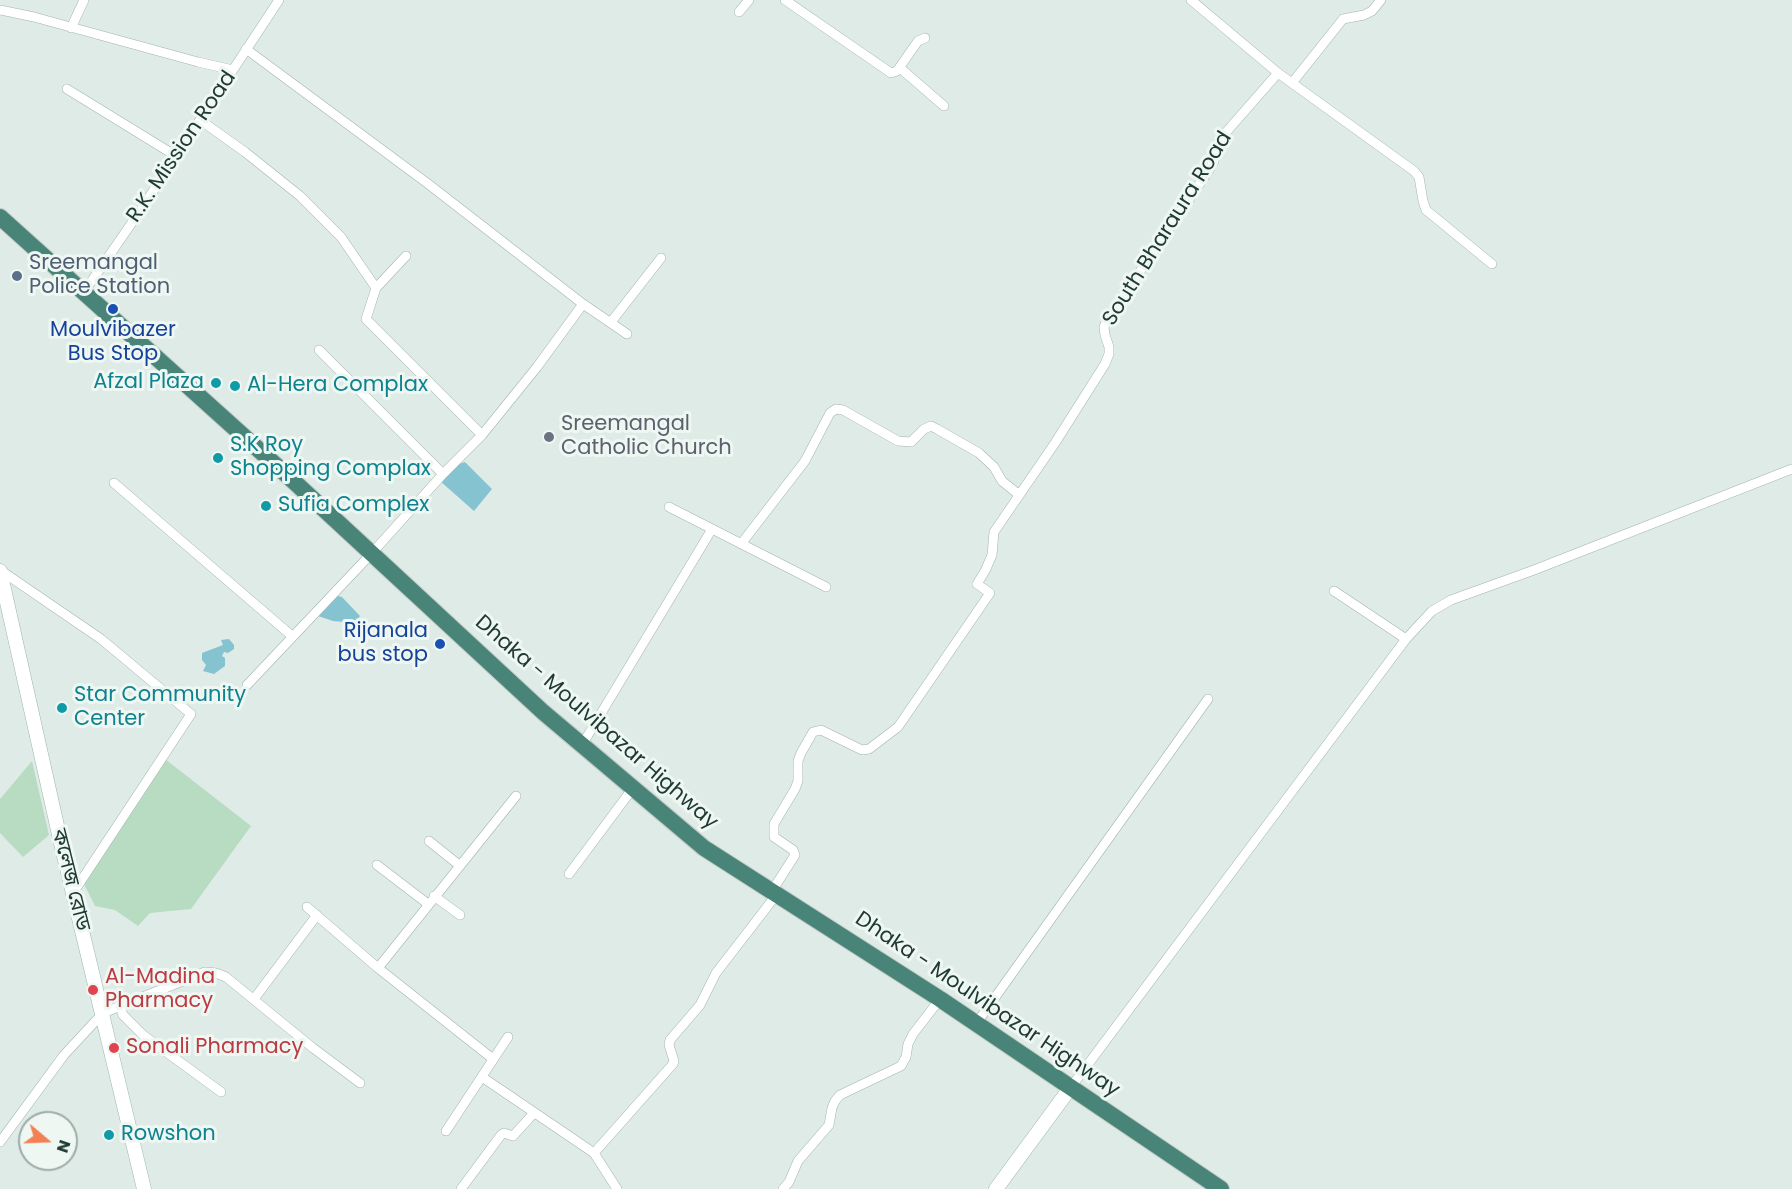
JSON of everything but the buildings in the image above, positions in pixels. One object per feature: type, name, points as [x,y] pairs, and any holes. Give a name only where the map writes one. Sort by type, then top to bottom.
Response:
[{"type":"highway","name":"Dhaka - Moulvibazar Highway","points":[[0,217],[372,553],[543,712],[704,848],[940,999],[1221,1189]]},
{"type":"main road","name":"কলেজ রোড","points":[[0,570],[73,893],[144,1189]]},
{"type":"main road","points":[[996,1189],[1071,1087]]},
{"type":"street","points":[[71,28],[84,0]]},
{"type":"street","name":"R.K. Mission Road","points":[[84,292],[279,0]]},
{"type":"street","points":[[739,12],[749,0]]},
{"type":"street","points":[[785,0],[891,73],[900,68],[918,41],[925,38]]},
{"type":"street","points":[[1191,0],[1278,73],[1414,171],[1419,177],[1422,201],[1426,210],[1492,264]]},
{"type":"street","points":[[1292,83],[1343,20],[1364,15],[1381,0]]},
{"type":"street","points":[[0,10],[233,70]]},
{"type":"street","points":[[246,49],[427,183],[583,304],[627,334]]},
{"type":"street","points":[[900,68],[944,106]]},
{"type":"street","name":"South Bharaura Road","points":[[775,893],[795,855],[793,850],[774,837],[774,824],[795,789],[798,781],[798,761],[813,732],[821,730],[862,750],[869,749],[898,727],[990,593],[977,584],[992,555],[993,532],[1056,443],[1105,364],[1109,354],[1104,335],[1107,320],[1209,170],[1221,138],[1278,73]]},
{"type":"street","points":[[68,89],[176,156]]},
{"type":"street","points":[[200,120],[300,196],[341,237],[376,288]]},
{"type":"street","points":[[406,256],[376,288],[366,319],[482,435]]},
{"type":"street","points":[[611,322],[661,258]]},
{"type":"street","points":[[248,685],[443,474],[482,435],[537,367],[583,304]]},
{"type":"street","points":[[319,350],[443,474]]},
{"type":"street","points":[[741,544],[805,461],[830,413],[836,410],[843,410],[898,441],[911,442],[924,429],[931,426],[979,453],[994,467],[1002,481],[1018,494]]},
{"type":"street","points":[[1071,1087],[1406,639],[1432,611],[1451,600],[1792,469]]},
{"type":"street","points":[[114,483],[292,636]]},
{"type":"street","points":[[669,507],[826,587]]},
{"type":"street","points":[[582,745],[711,529]]},
{"type":"street","points":[[0,570],[101,639],[191,714],[73,893]]},
{"type":"street","points":[[1334,591],[1406,639]]},
{"type":"street","points":[[976,1023],[1208,699]]},
{"type":"street","points":[[569,874],[633,788]]},
{"type":"street","points":[[378,968],[516,796]]},
{"type":"street","points":[[429,841],[459,865]]},
{"type":"street","points":[[376,865],[428,904]]},
{"type":"street","points":[[594,1153],[673,1064],[670,1040],[700,1005],[716,973],[775,893]]},
{"type":"street","points":[[434,896],[460,915]]},
{"type":"street","points":[[307,907],[378,968],[493,1059]]},
{"type":"street","points":[[254,999],[317,915]]},
{"type":"street","points":[[2,1135],[64,1055],[103,1013],[205,972],[226,977],[360,1083]]},
{"type":"street","points":[[783,1189],[789,1182],[798,1161],[828,1125],[831,1108],[835,1101],[840,1095],[901,1066],[913,1034],[940,999]]},
{"type":"street","points":[[120,1006],[123,1015],[143,1035],[221,1092]]},
{"type":"street","points":[[447,1131],[508,1037]]},
{"type":"street","points":[[482,1077],[594,1153],[617,1189]]},
{"type":"street","points":[[461,1189],[501,1135],[504,1133],[513,1136],[534,1113]]},
{"type":"green space","points":[[165,759],[251,826],[191,909],[150,913],[138,926],[115,910],[95,906],[82,880]]},
{"type":"green space","points":[[32,761],[49,835],[23,857],[0,833],[0,799]]},
{"type":"water","points":[[465,462],[492,489],[474,511],[440,481],[456,465]]},
{"type":"water","points":[[334,595],[342,597],[360,616],[355,623],[333,621],[315,615]]},
{"type":"water","points":[[229,639],[234,649],[228,653],[224,652],[222,656],[225,658],[225,666],[214,674],[203,671],[206,665],[202,660],[202,653],[223,645],[221,640]]},
{"type":"place","name":"Sreemangal Police Station","points":[[17,276]]},
{"type":"place","name":"Moulvibazer Bus Stop","points":[[113,309]]},
{"type":"place","name":"Afzal Plaza","points":[[216,383]]},
{"type":"place","name":"Al-Hera Complax","points":[[235,386]]},
{"type":"place","name":"Sreemangal Catholic Church","points":[[549,437]]},
{"type":"place","name":"S.K Roy Shopping Complax","points":[[218,458]]},
{"type":"place","name":"Sufia Complex","points":[[266,506]]},
{"type":"place","name":"Rijanala bus stop","points":[[440,644]]},
{"type":"place","name":"Star Community Center","points":[[62,708]]},
{"type":"place","name":"Al-Madina Pharmacy","points":[[93,990]]},
{"type":"place","name":"Sonali Pharmacy","points":[[114,1048]]},
{"type":"place","name":"Rowshon","points":[[109,1135]]}]
